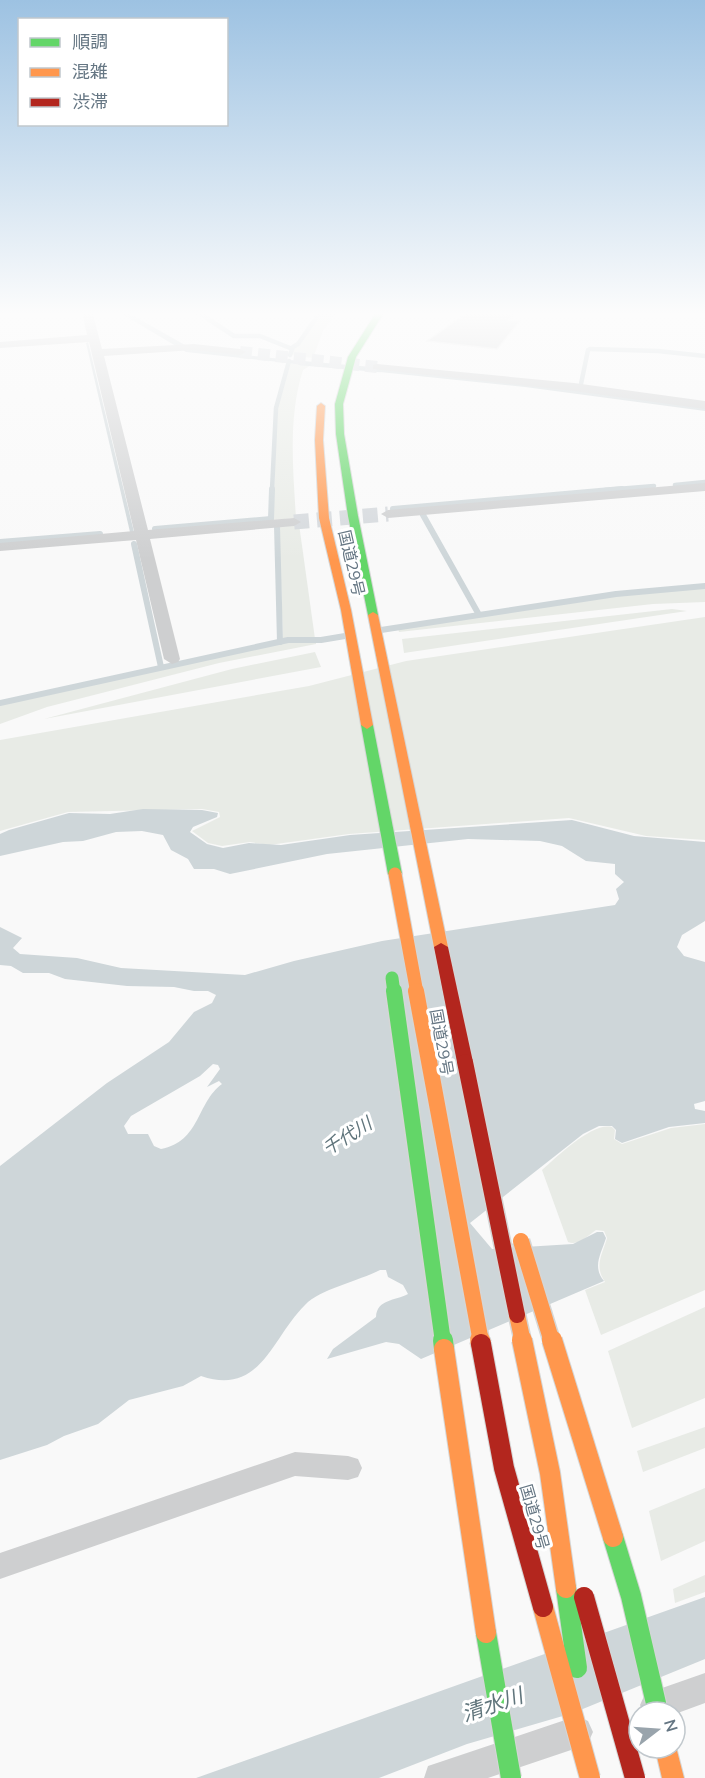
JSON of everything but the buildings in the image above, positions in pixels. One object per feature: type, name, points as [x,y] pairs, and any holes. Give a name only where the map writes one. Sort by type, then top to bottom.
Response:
[{"type":"highway","name":"国道29号","points":[[323,394],[319,440],[324,518],[346,610],[504,1468],[591,1778]]},
{"type":"highway","name":"国道29号","points":[[342,394],[339,404],[340,434],[353,516],[548,1468],[591,1778]]},
{"type":"highway","points":[[386,895],[395,874]]},
{"type":"highway","points":[[390,964],[473,1555],[511,1778]]},
{"type":"highway","points":[[465,1062],[508,1198]]},
{"type":"highway","points":[[518,1233],[631,1596],[655,1700]]},
{"type":"highway","points":[[548,1468],[635,1778]]},
{"type":"highway","points":[[669,1760],[673,1778]]},
{"type":"street","points":[[109,394],[172,659]]},
{"type":"street","points":[[625,394],[705,405]]},
{"type":"street","points":[[388,514],[705,487]]},
{"type":"street","points":[[0,547],[294,522]]},
{"type":"street","points":[[0,1566],[295,1464],[348,1468]]},
{"type":"street","points":[[440,1778],[705,1688]]},
{"type":"shaded area","points":[[281,394],[297,394],[293,424],[296,518],[273,520],[277,408]]},
{"type":"shaded area","points":[[299,524],[315,639],[283,640],[279,526]]},
{"type":"shaded area","points":[[705,587],[705,602],[653,604],[399,632],[398,628],[628,594]]},
{"type":"shaded area","points":[[672,609],[687,611],[404,653],[402,639]]},
{"type":"shaded area","points":[[705,617],[705,840],[646,836],[569,818],[349,834],[269,845],[250,842],[222,846],[208,843],[192,831],[220,817],[219,812],[202,809],[68,812],[0,831],[0,740],[309,686],[406,661]]},
{"type":"shaded area","points":[[288,642],[316,642],[316,644],[219,663],[47,707],[0,724],[0,705]]},
{"type":"shaded area","points":[[315,652],[321,667],[44,719],[232,669]]},
{"type":"shaded area","points":[[705,1124],[705,1290],[601,1335],[585,1290],[605,1282],[599,1266],[607,1238],[604,1231],[596,1230],[579,1242],[568,1242],[542,1170],[585,1135],[604,1127],[612,1127],[615,1130],[614,1139],[622,1144],[671,1128]]},
{"type":"shaded area","points":[[705,1307],[705,1398],[632,1428],[608,1351]]},
{"type":"shaded area","points":[[705,1427],[705,1448],[643,1472],[637,1451]]},
{"type":"shaded area","points":[[705,1488],[705,1541],[661,1561],[649,1511]]},
{"type":"shaded area","points":[[705,1575],[705,1592],[675,1603],[673,1589]]},
{"type":"water","points":[[98,394],[101,394],[134,532],[130,532]]},
{"type":"water","points":[[577,394],[605,394],[705,407],[705,411]]},
{"type":"water","name":"千代川","points":[[143,809],[202,810],[218,813],[217,817],[193,827],[190,832],[207,844],[223,848],[249,843],[281,845],[350,835],[572,820],[634,836],[705,842],[705,921],[682,935],[677,947],[684,956],[705,962],[705,1101],[694,1104],[695,1109],[705,1111],[705,1123],[669,1127],[622,1143],[615,1139],[616,1130],[612,1126],[599,1126],[583,1134],[470,1223],[492,1249],[573,1244],[597,1232],[603,1232],[606,1238],[598,1265],[600,1276],[604,1281],[421,1359],[399,1344],[386,1342],[327,1359],[333,1349],[376,1317],[377,1311],[383,1304],[408,1294],[403,1285],[388,1277],[386,1270],[380,1270],[312,1299],[294,1318],[263,1360],[252,1371],[238,1378],[221,1380],[201,1376],[183,1386],[129,1400],[98,1424],[64,1436],[47,1445],[0,1460],[0,1166],[107,1083],[169,1042],[194,1012],[212,1003],[216,995],[208,991],[174,987],[127,986],[65,979],[49,973],[23,973],[11,966],[0,965],[0,927],[22,938],[13,948],[20,954],[77,958],[121,968],[245,975],[382,941],[615,905],[619,899],[616,889],[624,882],[615,874],[615,864],[586,861],[562,846],[540,841],[468,839],[327,854],[230,874],[214,869],[194,869],[188,859],[171,850],[163,835],[142,831],[116,832],[83,841],[63,842],[0,856],[0,834],[9,830],[69,813],[110,814]],"holes":[[[213,1064],[218,1065],[220,1069],[207,1087],[219,1081],[222,1084],[207,1101],[197,1121],[184,1138],[174,1145],[161,1149],[154,1146],[148,1134],[128,1134],[124,1126],[131,1116],[200,1076]]]},
{"type":"water","name":"清水川","points":[[705,1597],[705,1659],[573,1713],[467,1744],[379,1778],[196,1778]]},
{"type":"waterway","points":[[272,490],[276,408],[280,394]]},
{"type":"waterway","points":[[675,485],[705,482]]},
{"type":"waterway","points":[[605,490],[654,486]]},
{"type":"waterway","points":[[155,529],[271,519],[272,489]]},
{"type":"waterway","points":[[393,509],[622,489]]},
{"type":"waterway","points":[[423,515],[478,613]]},
{"type":"waterway","points":[[277,526],[280,642]]},
{"type":"waterway","points":[[0,542],[100,534]]},
{"type":"waterway","points":[[134,544],[161,667]]},
{"type":"waterway","points":[[381,630],[616,594],[705,586]]},
{"type":"waterway","points":[[280,642],[321,640],[345,636]]},
{"type":"waterway","points":[[0,703],[280,642]]},
{"type":"tunnel","points":[[294,522],[388,514]]},
{"type":"traffic: fast","points":[[342,394],[339,404],[340,434],[353,516],[373,615]]},
{"type":"traffic: fast","points":[[367,725],[395,874]]},
{"type":"traffic: fast","points":[[392,978],[444,1349]]},
{"type":"traffic: fast","points":[[613,1537],[631,1596],[655,1700]]},
{"type":"traffic: fast","points":[[566,1588],[577,1668]]},
{"type":"traffic: fast","points":[[486,1633],[511,1778]]},
{"type":"traffic: slow","points":[[321,406],[319,440],[324,518],[346,610],[367,725]]},
{"type":"traffic: slow","points":[[373,615],[441,947]]},
{"type":"traffic: slow","points":[[395,874],[481,1344]]},
{"type":"traffic: slow","points":[[521,1241],[613,1537]]},
{"type":"traffic: slow","points":[[517,1315],[550,1473],[566,1588]]},
{"type":"traffic: slow","points":[[444,1349],[486,1633]]},
{"type":"traffic: slow","points":[[543,1607],[590,1778]]},
{"type":"traffic: slow","points":[[669,1760],[673,1778]]},
{"type":"traffic: jam","points":[[441,947],[465,1062]]},
{"type":"traffic: jam","points":[[465,1062],[517,1315]]},
{"type":"traffic: jam","points":[[481,1344],[504,1468],[543,1607]]},
{"type":"traffic: jam","points":[[584,1597],[635,1778]]}]
